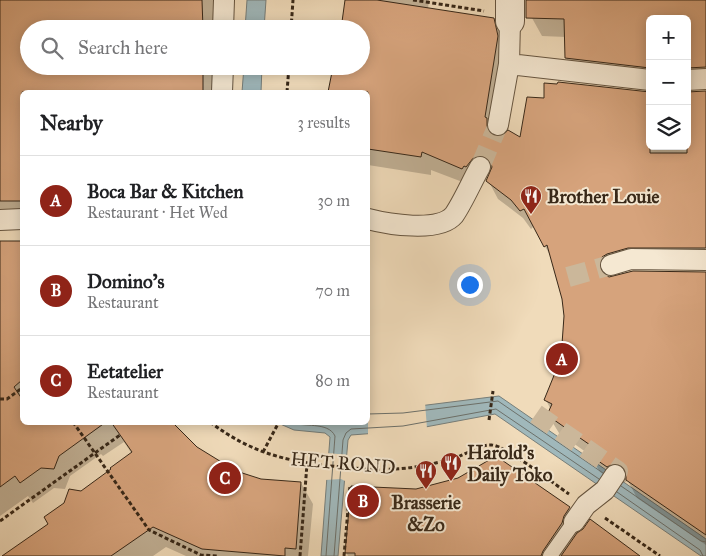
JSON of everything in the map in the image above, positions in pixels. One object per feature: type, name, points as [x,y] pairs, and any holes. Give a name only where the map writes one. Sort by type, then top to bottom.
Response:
[{"type":"street","points":[[223,20],[224,0]]},
{"type":"street","points":[[498,125],[510,12]]},
{"type":"street","points":[[503,67],[646,80]]},
{"type":"street","points":[[222,90],[223,75]]},
{"type":"street","points":[[691,80],[706,79]]},
{"type":"street","points":[[370,219],[404,225],[420,225],[446,221],[454,215],[480,167]]},
{"type":"street","points":[[0,220],[20,219]]},
{"type":"street","points":[[611,264],[631,259],[706,260]]},
{"type":"street","points":[[574,522],[586,506],[610,482]]},
{"type":"lane","points":[[550,556],[574,522]]},
{"type":"path","points":[[292,20],[293,0]]},
{"type":"path","points":[[414,0],[510,12]]},
{"type":"path","points":[[287,90],[288,75]]},
{"type":"path","points":[[0,399],[7,399],[20,389]]},
{"type":"path","points":[[488,420],[493,391]]},
{"type":"path","points":[[75,425],[149,530],[201,555],[218,556]]},
{"type":"path","name":"HET ROND","points":[[214,425],[235,439],[263,452],[294,462],[324,466],[387,470],[449,460],[486,445],[493,445],[509,452]]},
{"type":"path","name":"HET ROND","points":[[263,452],[278,425]]},
{"type":"path","points":[[0,520],[120,435]]},
{"type":"path","points":[[300,556],[307,464]]},
{"type":"path","points":[[344,556],[350,486]]},
{"type":"water","points":[[247,0],[266,0],[265,20],[246,20]]},
{"type":"water","points":[[243,75],[262,75],[261,90],[242,90]]},
{"type":"water","points":[[499,396],[706,539],[706,556],[701,556],[495,414],[404,431],[351,435],[348,440],[338,556],[321,556],[330,437],[325,433],[294,430],[283,425],[370,425],[370,421],[403,408]]},
{"type":"pier","points":[[425,402],[427,429],[368,436],[370,407]]},
{"type":"pier","points":[[327,453],[349,455],[347,482],[341,479],[325,480]]},
{"type":"building","points":[[0,0],[202,0],[203,20],[20,20],[20,75],[203,75],[203,90],[20,90],[20,201],[0,201]]},
{"type":"building","points":[[345,0],[377,0],[494,18],[498,36],[485,117],[487,118],[487,129],[495,137],[502,136],[508,130],[520,137],[527,97],[544,98],[544,83],[557,84],[558,82],[646,92],[646,150],[650,150],[650,153],[687,153],[687,150],[691,150],[691,92],[706,91],[706,248],[628,248],[607,254],[602,257],[599,263],[600,269],[609,277],[633,271],[706,272],[706,535],[626,480],[626,470],[622,465],[615,463],[607,467],[588,454],[593,447],[547,415],[552,404],[544,400],[555,373],[558,357],[561,358],[564,316],[562,299],[547,245],[544,247],[524,209],[520,211],[511,200],[486,181],[492,167],[490,160],[480,155],[474,157],[462,169],[422,152],[421,157],[370,149],[370,90],[328,90],[331,75],[370,75],[370,20],[342,20]]},
{"type":"building","points":[[526,0],[706,0],[706,67],[691,68],[691,15],[646,15],[646,68],[565,58],[564,19],[526,18]]},
{"type":"building","points":[[0,241],[20,241],[20,382],[14,387],[20,396],[20,425],[102,425],[59,456],[54,469],[41,468],[20,483],[15,476],[0,487]]},
{"type":"building","points":[[113,425],[175,425],[197,447],[236,471],[261,479],[301,482],[296,549],[285,548],[285,556],[202,549],[153,527],[111,556],[2,556],[48,524],[44,517],[64,503],[69,489],[81,491],[132,452]]},
{"type":"building","points":[[496,456],[570,507],[541,556],[355,556],[355,553],[345,553],[351,486],[416,489],[458,478]]},
{"type":"building","points":[[590,519],[640,556],[561,556],[577,533],[583,529]]},
{"type":"tunnel","points":[[480,167],[498,125]]},
{"type":"tunnel","points":[[568,277],[611,265]]},
{"type":"tunnel","points":[[536,414],[618,471],[615,475]]},
{"type":"place","name":"Brother Louie","points":[[531,215]]},
{"type":"place","name":"Boca Bar & Kitchen","points":[[562,359]]},
{"type":"place","name":"Eetatelier","points":[[225,478]]},
{"type":"place","name":"Harold's Daily Toko","points":[[451,482]]},
{"type":"place","name":"Brasserie &Zo","points":[[426,490]]},
{"type":"place","name":"Domino's","points":[[363,501]]}]
